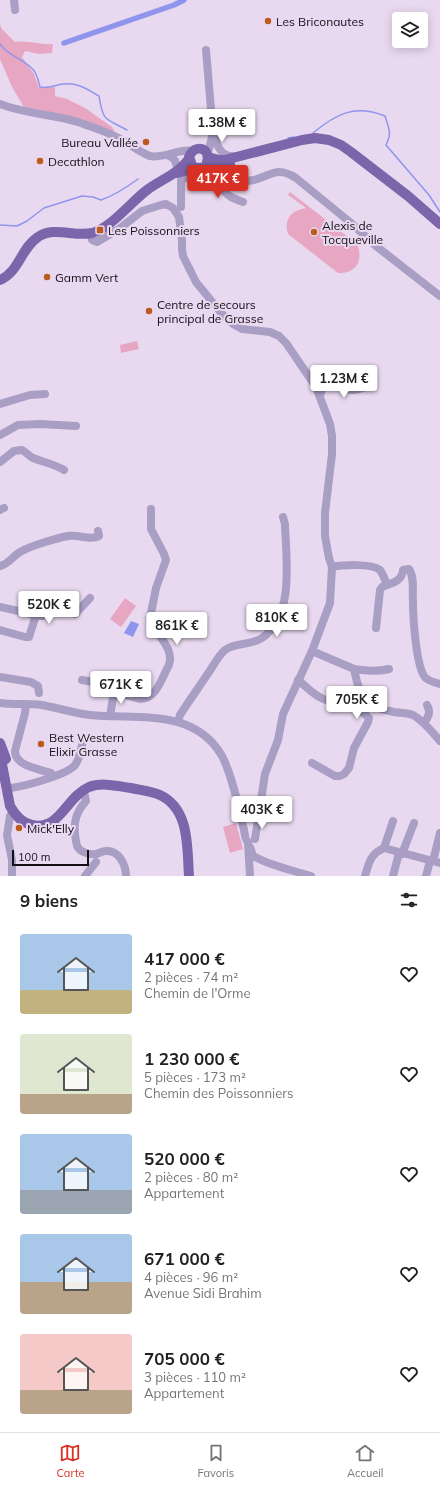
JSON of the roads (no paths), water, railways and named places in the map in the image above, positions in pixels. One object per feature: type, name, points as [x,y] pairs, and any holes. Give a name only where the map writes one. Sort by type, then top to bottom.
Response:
[{"type":"main road","points":[[198,154],[218,160],[225,160],[302,140],[315,138],[325,139],[344,146],[408,196],[440,224]]},
{"type":"main road","points":[[198,154],[191,165],[216,167],[241,161],[302,140]]},
{"type":"main road","points":[[175,173],[202,167],[207,164],[198,154]]},
{"type":"main road","points":[[0,280],[13,271],[29,246],[39,236],[52,232],[90,233],[104,228],[148,190],[175,173],[198,154]]},
{"type":"main road","points":[[0,743],[6,758],[13,812]]},
{"type":"main road","points":[[1,757],[5,767],[8,787],[11,788]]},
{"type":"main road","points":[[1,757],[8,799],[13,812],[25,823],[40,826],[52,823],[77,794],[87,792],[104,784],[154,792],[171,802],[181,815],[183,821],[189,876]]},
{"type":"street","points":[[14,0],[15,10]]},
{"type":"street","points":[[206,50],[213,130],[220,150],[227,155],[232,156],[257,151]]},
{"type":"street","points":[[0,104],[19,110],[77,122],[117,137],[150,156],[165,155],[182,151],[198,154],[209,149],[213,130]]},
{"type":"street","points":[[165,155],[171,156],[175,160],[175,173]]},
{"type":"street","points":[[181,207],[181,180],[198,173],[202,167],[232,180],[246,181],[276,172],[290,174],[351,223],[376,246],[440,296]]},
{"type":"street","points":[[220,174],[224,191],[228,196],[243,202]]},
{"type":"street","points":[[90,233],[92,240],[97,242],[120,229],[142,211],[166,204],[174,208],[179,217],[183,256],[196,282],[222,314],[233,324],[242,329],[270,332],[279,336],[286,343],[313,381],[330,424],[332,454],[325,513],[325,536],[332,567],[330,603],[312,651],[283,714],[278,740],[265,774],[256,825],[249,837],[250,876]]},
{"type":"street","points":[[430,288],[440,286]]},
{"type":"street","points":[[320,396],[325,382],[332,377],[337,378],[341,386],[347,389],[354,391],[363,388]]},
{"type":"street","points":[[0,404],[30,395],[44,394]]},
{"type":"street","points":[[0,435],[18,425],[40,424],[76,426]]},
{"type":"street","points":[[0,462],[14,451],[22,450],[30,456],[43,462],[53,464],[64,470]]},
{"type":"street","points":[[82,680],[99,683],[114,692],[140,700],[153,695],[170,661],[170,653],[150,618],[156,588],[166,560],[151,529],[151,510]]},
{"type":"street","points":[[178,722],[180,715],[221,654],[231,646],[253,643],[259,640],[270,632],[279,620],[284,606],[286,588],[285,524],[283,517]]},
{"type":"street","points":[[0,566],[22,551],[69,536],[78,535],[86,538],[95,538],[98,536],[98,531]]},
{"type":"street","points":[[332,567],[353,565],[376,568],[380,571],[387,585]]},
{"type":"street","points":[[376,628],[380,590],[382,587],[395,583],[403,574],[403,570],[409,569],[413,581],[412,605],[415,638],[421,669],[425,677],[430,681],[440,684]]},
{"type":"street","points":[[0,607],[42,616],[47,614],[53,600],[55,600],[73,613],[76,613],[90,598]]},
{"type":"street","points":[[0,630],[29,637],[36,615]]},
{"type":"street","points":[[312,651],[354,669],[370,671],[389,669]]},
{"type":"street","points":[[354,669],[358,688],[366,701],[378,709],[412,715],[424,723],[440,741]]},
{"type":"street","points":[[0,677],[35,684],[40,693]]},
{"type":"street","points":[[298,680],[316,696],[326,700],[351,705],[361,710],[369,718],[354,748],[349,768],[344,774],[335,776],[312,763]]},
{"type":"street","points":[[110,716],[114,692]]},
{"type":"street","points":[[0,703],[42,705],[89,715],[146,717],[178,722],[198,730],[221,755],[228,770],[249,837],[253,856],[250,876]]},
{"type":"street","points":[[26,704],[15,756],[21,762],[51,773],[52,776]]},
{"type":"street","points":[[424,723],[429,717],[430,710],[428,704]]},
{"type":"street","points":[[11,788],[39,782],[74,767],[78,760],[83,741]]},
{"type":"street","points":[[87,792],[86,801],[80,808],[75,819],[77,846],[79,849],[88,854],[98,854],[105,851],[113,853],[124,864],[126,876]]},
{"type":"street","points":[[12,876],[12,860],[7,836],[10,816],[13,812]]},
{"type":"street","points":[[384,848],[393,821]]},
{"type":"street","points":[[393,876],[414,822]]},
{"type":"street","points":[[426,876],[434,862],[440,833]]},
{"type":"street","points":[[365,876],[370,860],[378,851],[384,848],[434,862]]},
{"type":"street","points":[[253,856],[283,869],[311,876]]},
{"type":"street","points":[[85,876],[96,862]]},
{"type":"water","points":[[131,621],[139,624],[133,637],[124,633]]},
{"type":"waterway","points":[[64,43],[174,5],[184,0]]},
{"type":"waterway","points":[[0,44],[3,48],[27,64],[35,72],[40,87],[73,84],[86,89],[99,96],[102,111],[106,118],[127,130]]},
{"type":"waterway","points":[[313,133],[321,126],[346,113],[364,111],[385,116],[389,128],[388,141],[386,145],[429,195],[440,212]]},
{"type":"waterway","points":[[288,138],[294,137]]},
{"type":"waterway","points":[[0,225],[17,226],[27,221],[44,208],[82,196],[93,197],[101,200],[120,191],[138,179]]},
{"type":"place","name":"Les Briconautes","points":[[268,21]]},
{"type":"place","name":"Bureau Vallée","points":[[146,142]]},
{"type":"place","name":"Decathlon","points":[[40,161]]},
{"type":"place","name":"Les Poissonniers","points":[[100,230]]},
{"type":"place","name":"Alexis de Tocqueville","points":[[314,232]]},
{"type":"place","name":"Gamm Vert","points":[[47,277]]},
{"type":"place","name":"Centre de secours principal de Grasse","points":[[149,311]]},
{"type":"place","name":"Best Western Elixir Grasse","points":[[41,744]]},
{"type":"place","name":"Mick'Elly","points":[[19,828]]}]
